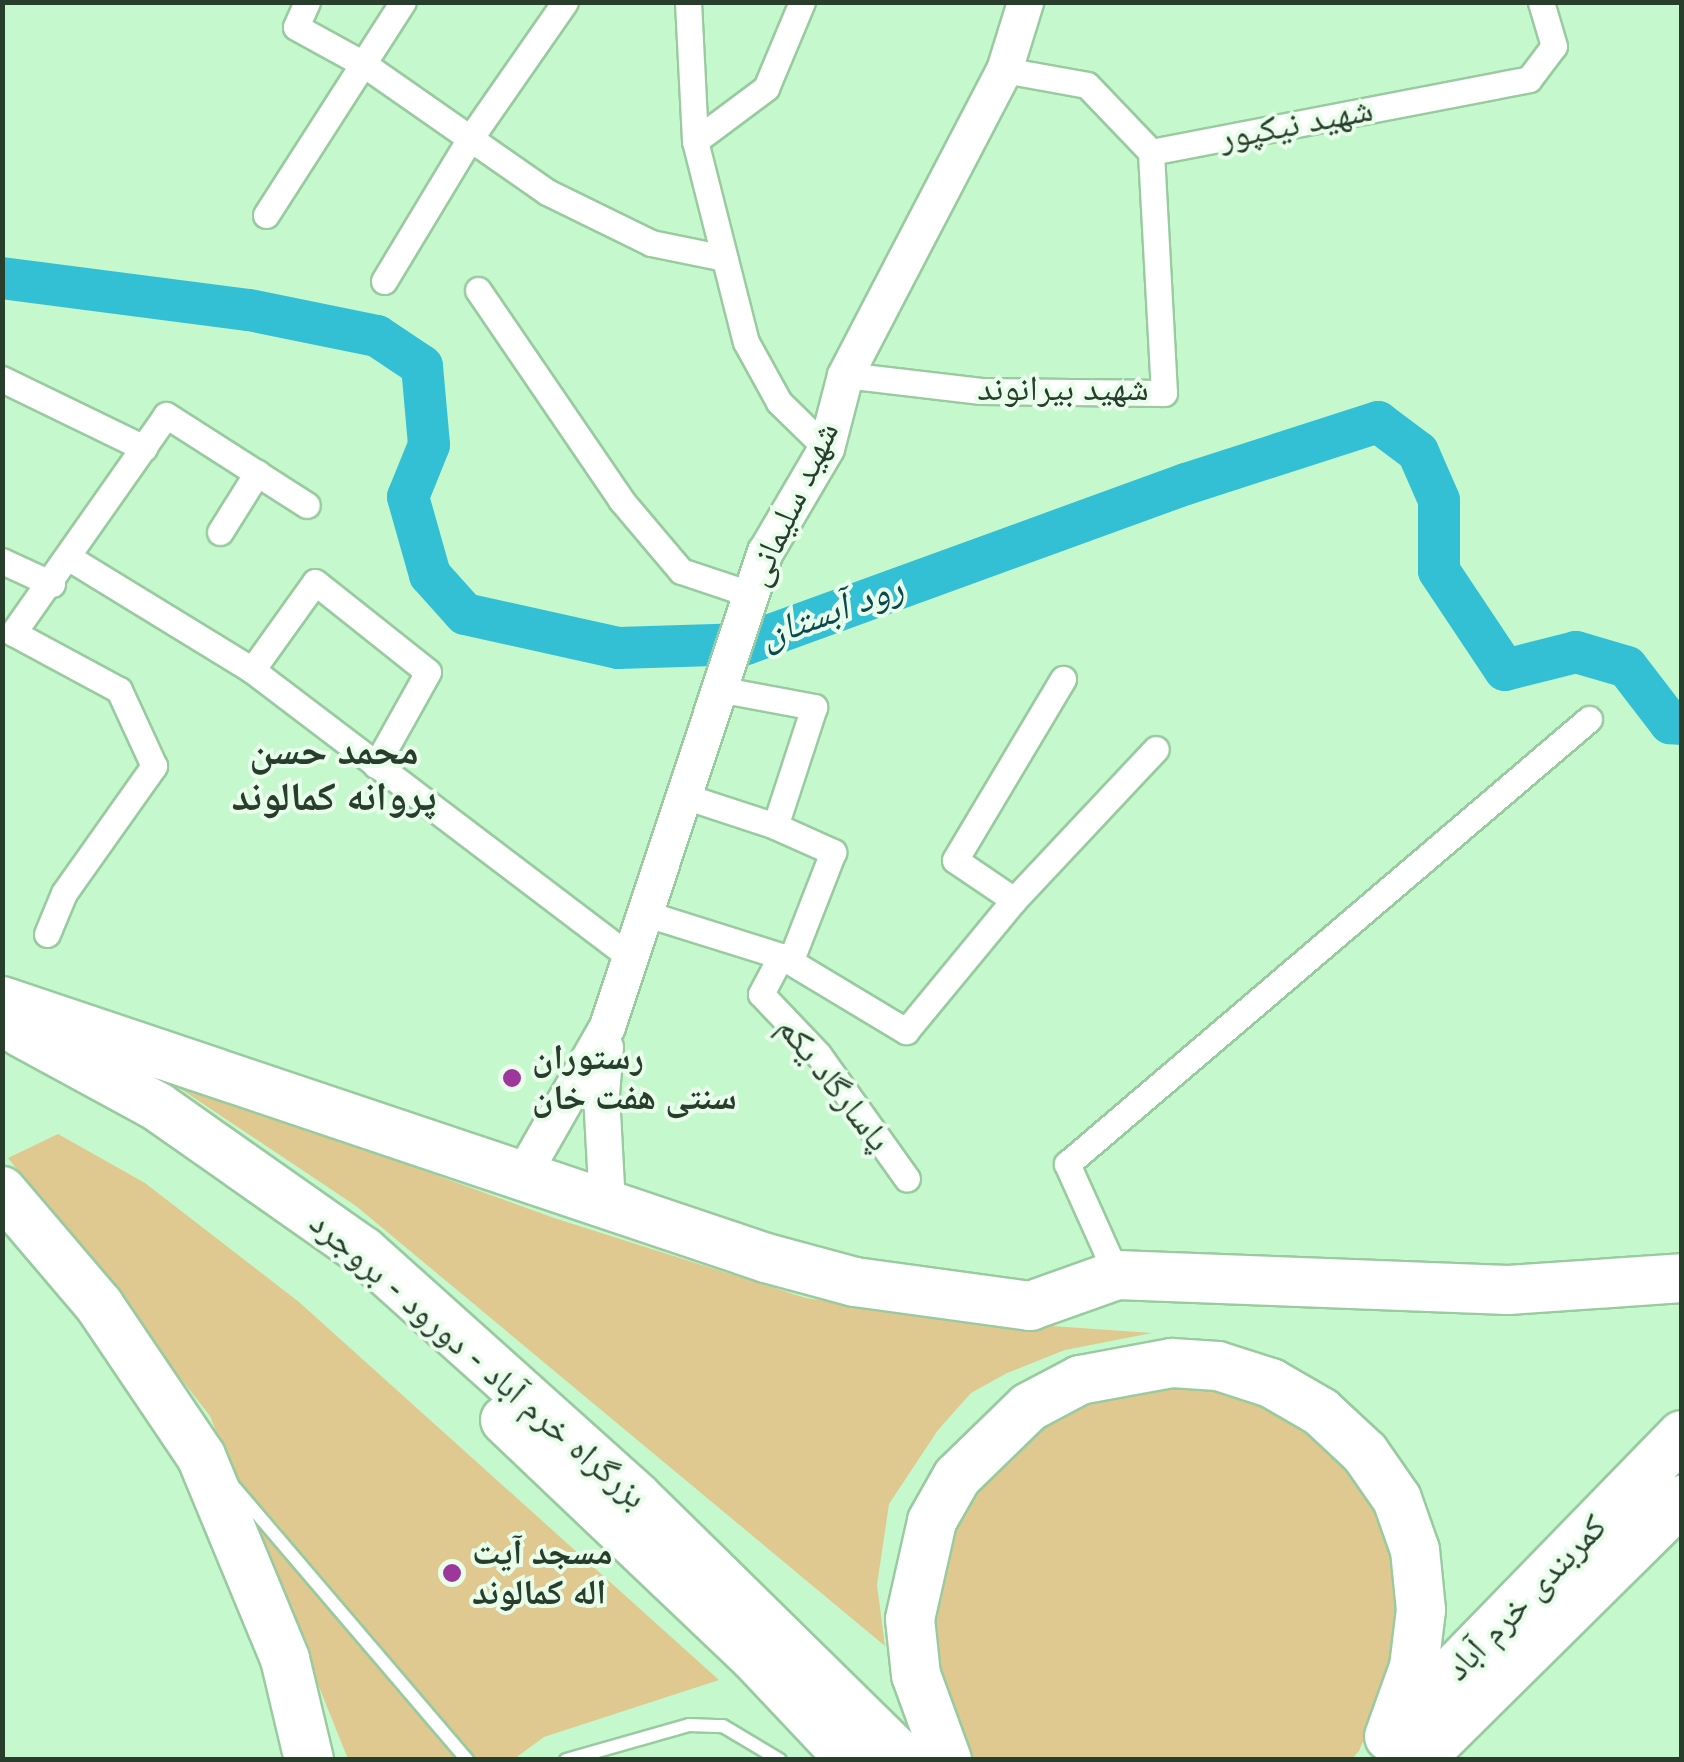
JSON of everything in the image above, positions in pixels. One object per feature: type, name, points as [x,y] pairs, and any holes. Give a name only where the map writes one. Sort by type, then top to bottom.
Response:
[{"type":"highway","points":[[2,1001],[766,1258],[942,1296],[1030,1306],[1117,1275],[1508,1290],[1640,1286],[1682,1278]]},
{"type":"highway","name":"بزرگراه خرم آباد - دورود - بروجرد","points":[[2,1023],[158,1108],[363,1251],[636,1496],[906,1760]]},
{"type":"highway","points":[[2,1056],[252,1202],[333,1268],[605,1513],[850,1760]]},
{"type":"highway","points":[[2,1192],[99,1305],[184,1429],[248,1557],[285,1659],[309,1760]]},
{"type":"highway","points":[[947,1760],[916,1675],[910,1619],[932,1522],[957,1477],[1029,1406],[1080,1380],[1172,1363],[1218,1366],[1271,1383],[1321,1412],[1365,1453],[1397,1499],[1415,1550],[1421,1610],[1414,1667],[1392,1752]]},
{"type":"highway","name":"کمربندی خرم آباد","points":[[1392,1752],[1682,1435]]},
{"type":"highway","name":"کمربندی خرم آباد","points":[[1392,1752],[1682,1500]]},
{"type":"street","points":[[308,2],[296,27],[366,65],[547,192],[651,243],[724,258]]},
{"type":"street","points":[[266,214],[366,65],[403,2]]},
{"type":"street","points":[[384,281],[469,140],[565,2]]},
{"type":"street","points":[[688,2],[694,142],[746,342],[780,402],[826,448]]},
{"type":"street","points":[[694,142],[766,88],[802,2]]},
{"type":"street","name":"شهید سلیمانی","points":[[521,1176],[607,1026],[765,552],[826,448],[845,374],[1004,70],[1025,2]]},
{"type":"street","name":"شهید نیکپور","points":[[1151,152],[1529,79],[1554,46],[1541,2]]},
{"type":"street","points":[[1004,70],[1088,84],[1151,152]]},
{"type":"street","name":"شهید بیرانوند","points":[[845,374],[982,391],[1164,393],[1151,152]]},
{"type":"street","points":[[478,290],[621,500],[681,572],[750,595]]},
{"type":"street","points":[[2,379],[144,448]]},
{"type":"street","points":[[47,934],[64,893],[154,766],[120,690],[13,633],[70,559],[166,415],[308,506]]},
{"type":"street","points":[[220,532],[257,473]]},
{"type":"street","points":[[70,559],[252,670],[632,958]]},
{"type":"street","points":[[2,561],[52,584]]},
{"type":"street","points":[[252,670],[315,582],[428,672],[376,765]]},
{"type":"street","points":[[1014,900],[956,860],[1063,679]]},
{"type":"street","points":[[718,689],[814,707],[775,826]]},
{"type":"street","points":[[1117,1275],[1067,1164],[1589,719]]},
{"type":"street","points":[[647,914],[786,958],[906,1030],[1014,900],[1156,750]]},
{"type":"street","points":[[684,796],[775,826],[833,852],[786,958]]},
{"type":"street","name":"پاسارگاد یکم","points":[[786,958],[760,994],[818,1054],[907,1179]]},
{"type":"street","name":"شهید سلیمانی","points":[[607,1026],[600,1094],[607,1205]]},
{"type":"lane","points":[[184,1429],[467,1760]]},
{"type":"lane","points":[[566,1760],[689,1725],[723,1726],[780,1760]]},
{"type":"shaded area","points":[[160,1075],[554,1218],[806,1298],[938,1318],[1152,1333],[1065,1350],[1007,1373],[971,1393],[938,1430],[889,1504],[877,1585],[885,1646],[356,1206]]},
{"type":"shaded area","points":[[58,1134],[145,1183],[299,1302],[719,1680],[544,1737],[514,1759],[348,1759],[210,1416],[8,1158]]},
{"type":"shaded area","points":[[1168,1380],[1265,1402],[1357,1466],[1398,1561],[1394,1667],[1359,1751],[1352,1759],[971,1759],[948,1718],[930,1625],[933,1582],[969,1489],[1008,1445],[1089,1394]]},
{"type":"waterway","name":"رود آبستان","points":[[2,278],[249,310],[377,336],[422,366],[429,445],[408,497],[430,575],[465,614],[618,648],[746,644],[1186,484],[1378,422],[1418,452],[1439,500],[1439,571],[1505,670],[1576,652],[1627,667],[1670,723],[1682,724]]},
{"type":"place","name":"رستوران سنتی هفت خان","points":[[512,1078]]},
{"type":"place","name":"مسجد آیت اله کمالوند","points":[[452,1573]]},
{"type":"district","name":"محمد حسن پروانه کمالوند","points":[[334,774]]}]
